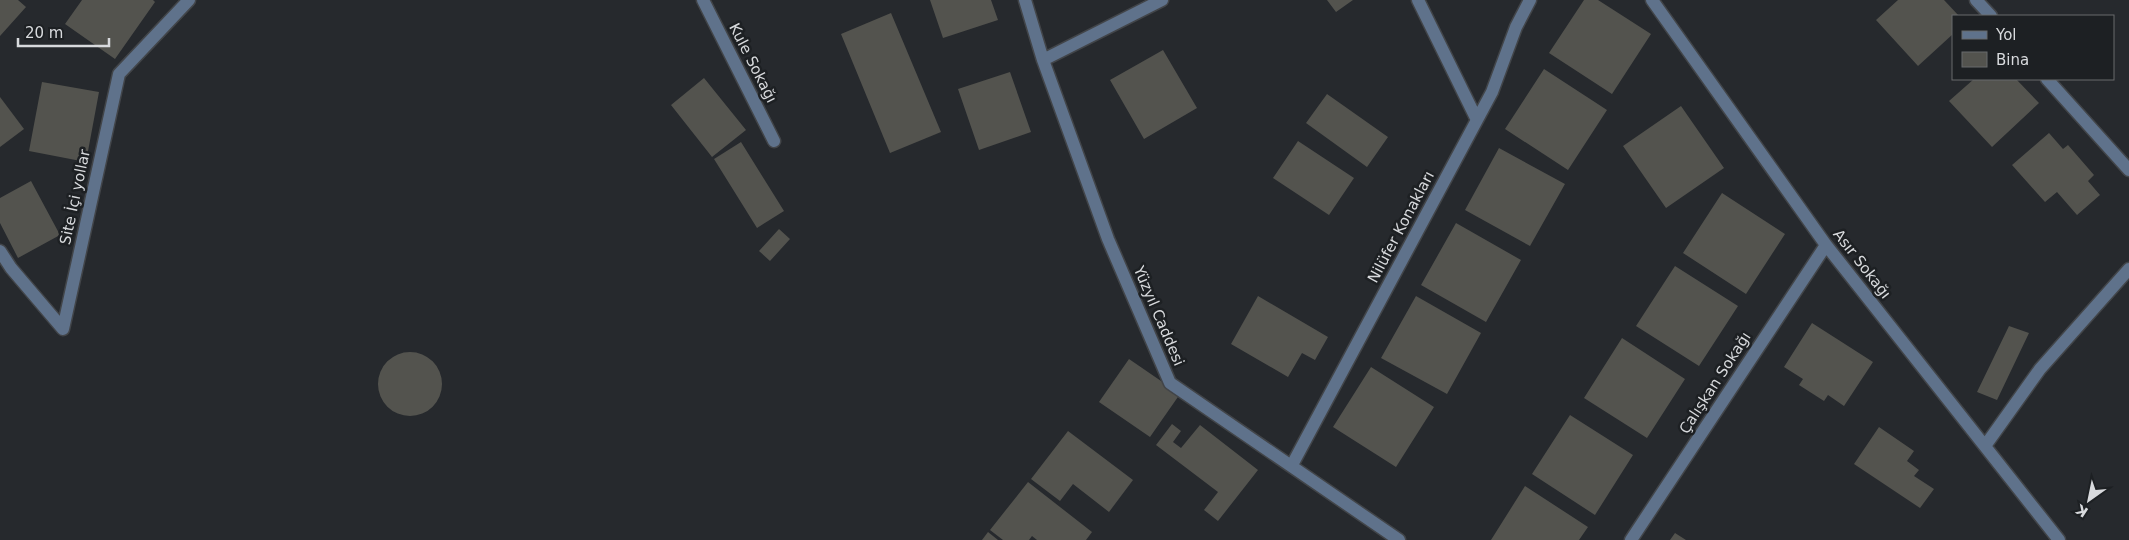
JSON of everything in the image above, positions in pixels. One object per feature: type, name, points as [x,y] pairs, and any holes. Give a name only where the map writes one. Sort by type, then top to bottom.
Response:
[{"type":"street","name":"Site İçi yollar","points":[[0,250],[11,268],[63,329],[119,74],[189,0]]},
{"type":"street","name":"Kule Sokağı","points":[[703,0],[774,141]]},
{"type":"street","name":"Yüzyıl Caddesi","points":[[1025,0],[1043,60],[1108,239],[1170,383],[1399,540]]},
{"type":"street","points":[[1043,60],[1162,0]]},
{"type":"street","points":[[1418,0],[1477,120]]},
{"type":"street","name":"Nilüfer Konakları","points":[[1292,465],[1492,92],[1516,27],[1530,0]]},
{"type":"street","name":"Asır Sokağı","points":[[1652,0],[1826,245],[2059,540]]},
{"type":"street","points":[[1976,0],[1990,15]]},
{"type":"street","points":[[2048,80],[2129,170]]},
{"type":"street","name":"Çalışkan Sokağı","points":[[1631,540],[1826,245]]},
{"type":"street","points":[[1985,446],[2040,369],[2129,269]]},
{"type":"building","points":[[0,0],[18,0],[26,7],[0,36]]},
{"type":"building","points":[[82,0],[153,0],[155,2],[115,59],[65,24]]},
{"type":"building","points":[[930,0],[991,0],[998,20],[943,38]]},
{"type":"building","points":[[1327,0],[1353,0],[1336,12]]},
{"type":"building","points":[[1584,0],[1598,0],[1651,34],[1612,94],[1549,53]]},
{"type":"building","points":[[1898,0],[1944,0],[1958,15],[1952,15],[1952,35],[1918,66],[1876,20]]},
{"type":"building","points":[[891,13],[941,132],[890,153],[841,34]]},
{"type":"building","points":[[1163,50],[1197,108],[1144,139],[1110,80]]},
{"type":"building","points":[[1544,69],[1607,110],[1568,170],[1505,129]]},
{"type":"building","points":[[1010,72],[1031,132],[979,150],[958,89]]},
{"type":"building","points":[[704,78],[746,130],[712,157],[671,105]]},
{"type":"building","points":[[1973,80],[2017,80],[2039,103],[1992,147],[1949,101]]},
{"type":"building","points":[[42,82],[99,92],[86,162],[29,151]]},
{"type":"building","points":[[1327,94],[1388,137],[1367,167],[1306,123]]},
{"type":"building","points":[[0,97],[24,129],[0,147]]},
{"type":"building","points":[[1681,106],[1724,168],[1666,208],[1623,146]]},
{"type":"building","points":[[2049,133],[2063,149],[2068,145],[2094,175],[2088,181],[2100,195],[2077,215],[2057,192],[2045,202],[2012,165]]},
{"type":"building","points":[[1298,141],[1354,178],[1329,215],[1273,178]]},
{"type":"building","points":[[741,142],[784,211],[757,228],[714,159]]},
{"type":"building","points":[[1499,148],[1565,184],[1530,246],[1465,210]]},
{"type":"building","points":[[31,181],[60,235],[18,258],[0,223],[0,198]]},
{"type":"building","points":[[1722,193],[1785,234],[1746,294],[1683,253]]},
{"type":"building","points":[[1456,223],[1521,260],[1486,322],[1421,285]]},
{"type":"building","points":[[779,229],[790,239],[770,261],[759,251]]},
{"type":"building","points":[[1675,266],[1738,306],[1699,366],[1636,326]]},
{"type":"building","points":[[1258,296],[1328,337],[1315,360],[1302,353],[1288,377],[1231,344]]},
{"type":"building","points":[[1416,296],[1481,333],[1447,394],[1381,358]]},
{"type":"building","points":[[1812,323],[1873,362],[1844,406],[1828,395],[1824,401],[1799,385],[1803,379],[1784,367]]},
{"type":"building","points":[[2009,326],[2029,333],[1997,400],[1977,392]]},
{"type":"building","points":[[1622,338],[1685,379],[1647,438],[1584,398]]},
{"type":"building","points":[[404,352],[416,352],[433,361],[440,372],[442,384],[440,396],[433,407],[416,416],[404,416],[392,411],[383,402],[378,390],[378,378],[383,366],[392,357]]},
{"type":"building","points":[[1129,359],[1180,394],[1150,437],[1099,402]]},
{"type":"building","points":[[1371,367],[1434,407],[1396,467],[1333,427]]},
{"type":"building","points":[[1570,415],[1633,455],[1595,515],[1532,474]]},
{"type":"building","points":[[1172,424],[1181,431],[1173,442],[1181,448],[1200,425],[1258,470],[1218,521],[1204,510],[1218,492],[1156,445]]},
{"type":"building","points":[[1879,427],[1914,451],[1907,461],[1919,470],[1914,476],[1934,489],[1920,508],[1854,464]]},
{"type":"building","points":[[1068,431],[1133,480],[1109,512],[1073,484],[1060,501],[1031,479]]},
{"type":"building","points":[[1028,482],[1092,532],[1086,540],[1037,540],[1032,536],[1029,540],[1003,540],[990,530]]},
{"type":"building","points":[[1525,486],[1588,527],[1579,540],[1491,540]]},
{"type":"building","points":[[988,532],[998,540],[982,540]]},
{"type":"building","points":[[1675,533],[1686,540],[1670,540]]}]
